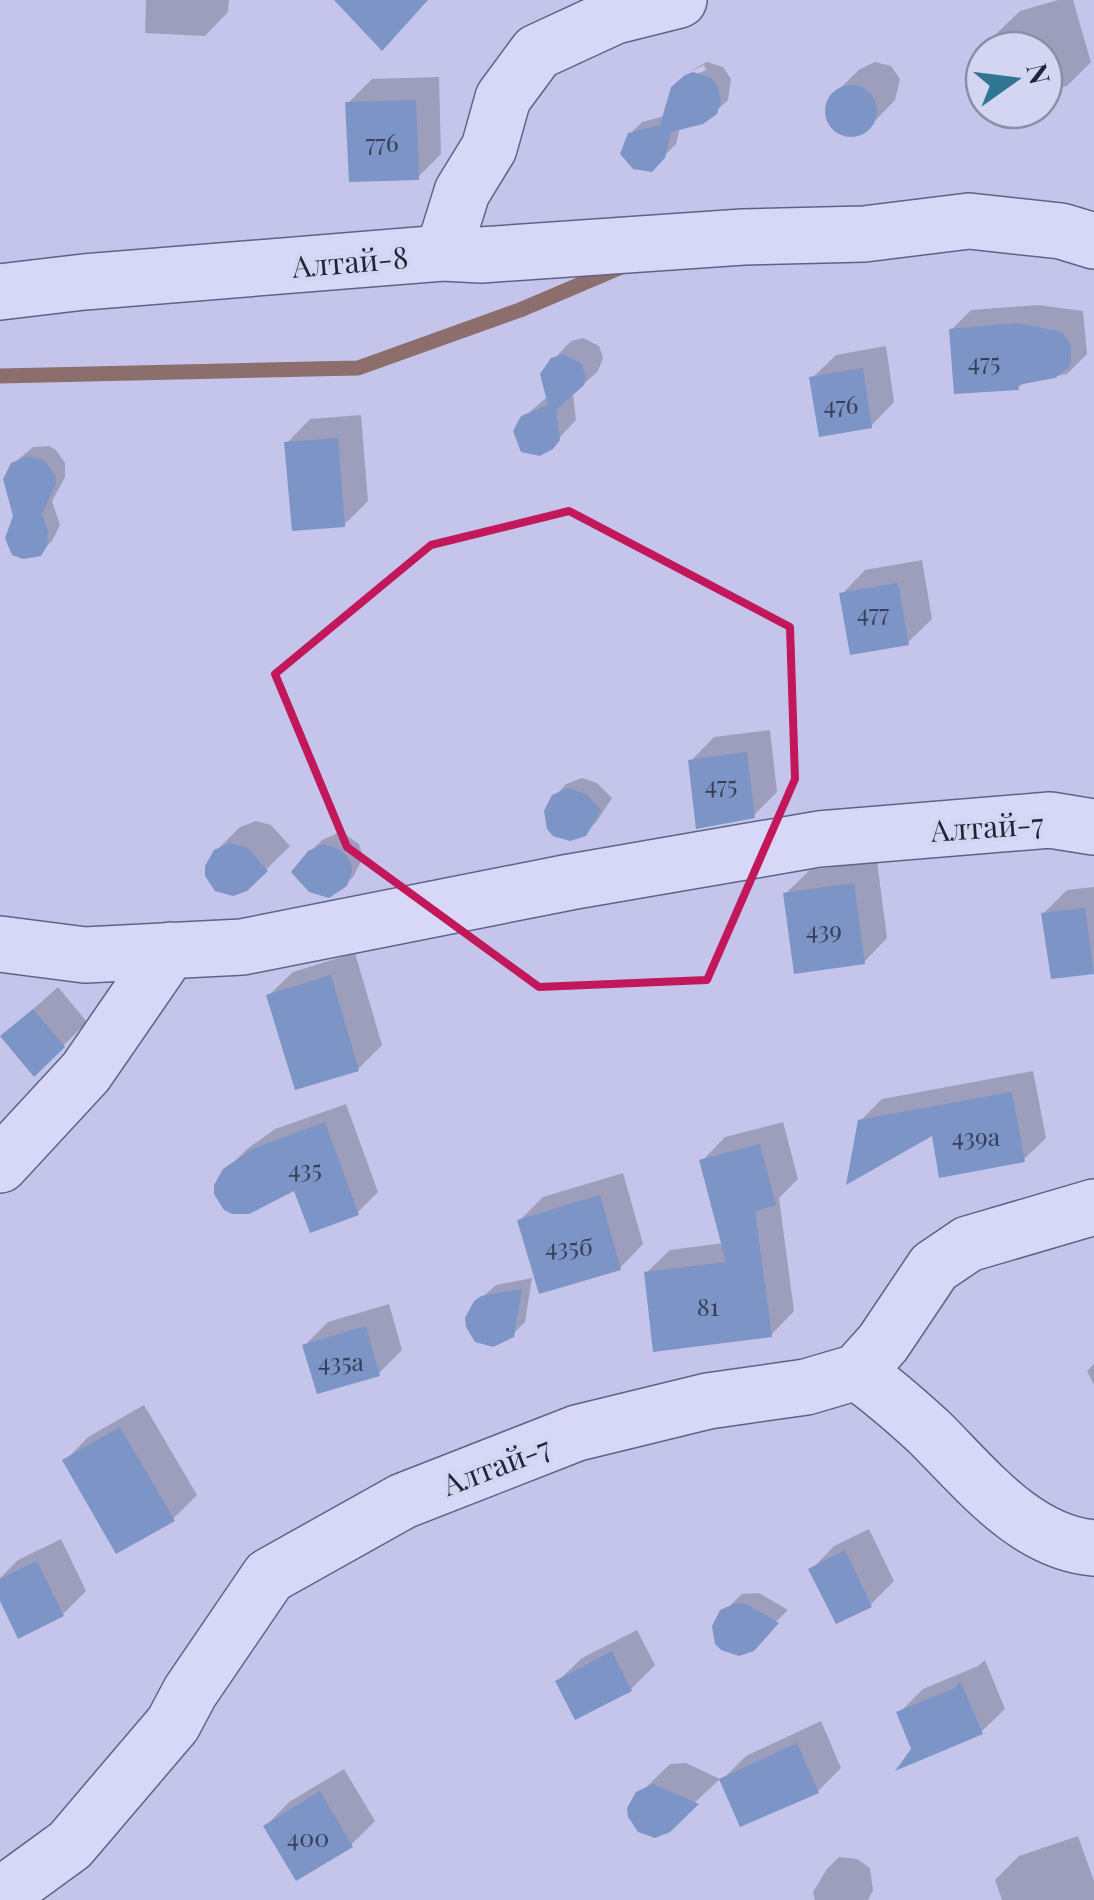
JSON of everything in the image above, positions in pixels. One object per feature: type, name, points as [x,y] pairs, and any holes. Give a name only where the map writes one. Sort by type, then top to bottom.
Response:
[{"type":"street","name":"Алтай-8","points":[[0,292],[444,254],[462,192],[489,148],[502,98],[537,52],[614,16],[680,0]]},
{"type":"street","points":[[444,254],[864,234],[969,221],[1060,232],[1094,241]]},
{"type":"street","name":"Алтай-7","points":[[0,944],[85,955],[242,947],[570,882],[819,839],[1050,820],[1094,827]]},
{"type":"street","points":[[0,1165],[86,1072],[170,950]]},
{"type":"street","points":[[1094,1207],[968,1244],[934,1267],[882,1344],[857,1372],[889,1395],[967,1474],[1020,1518],[1069,1546],[1094,1548]]},
{"type":"street","name":"Алтай-7","points":[[0,1896],[70,1845],[174,1724],[190,1692],[269,1576],[403,1501],[578,1433],[708,1401],[806,1387],[857,1372]]},
{"type":"highlighted area","points":[[569,511],[790,627],[795,779],[707,980],[539,987],[347,847],[275,674],[431,545]]},
{"type":"building","points":[[334,0],[428,0],[382,51]]},
{"type":"building","points":[[693,72],[711,78],[717,85],[721,100],[717,114],[703,124],[671,132],[665,158],[652,172],[633,169],[620,154],[628,133],[660,125],[671,87]]},
{"type":"building","points":[[851,85],[870,92],[877,111],[870,130],[851,137],[832,130],[825,111],[832,92]]},
{"type":"building","points":[[416,100],[419,180],[349,182],[345,102]]},
{"type":"building","points":[[1017,323],[1062,332],[1071,346],[1067,369],[1055,378],[1018,385],[1019,390],[954,394],[949,329]]},
{"type":"building","points":[[564,354],[582,364],[586,378],[584,385],[556,410],[560,440],[540,456],[521,452],[513,431],[521,416],[548,405],[540,374],[551,358]]},
{"type":"building","points":[[863,368],[872,428],[819,437],[809,377]]},
{"type":"building","points":[[338,438],[345,527],[292,531],[284,442]]},
{"type":"building","points":[[28,456],[45,461],[56,483],[42,514],[48,531],[47,546],[41,556],[23,559],[12,555],[5,538],[13,516],[3,479],[11,463]]},
{"type":"building","points":[[898,583],[909,645],[850,655],[839,593]]},
{"type":"building","points":[[747,752],[755,818],[696,829],[688,760]]},
{"type":"building","points":[[568,788],[586,794],[601,810],[586,836],[570,841],[553,836],[547,829],[544,811],[552,795]]},
{"type":"building","points":[[230,843],[248,848],[268,871],[247,891],[233,896],[215,891],[205,876],[205,866],[214,850]]},
{"type":"building","points":[[324,844],[341,850],[352,871],[347,886],[329,898],[309,892],[291,872],[308,851]]},
{"type":"building","points":[[854,883],[865,964],[794,974],[783,893]]},
{"type":"building","points":[[1085,908],[1094,974],[1051,979],[1041,913]]},
{"type":"building","points":[[331,975],[359,1071],[295,1090],[266,995]]},
{"type":"building","points":[[33,1009],[65,1047],[34,1077],[0,1036]]},
{"type":"building","points":[[1012,1092],[1025,1162],[939,1178],[932,1136],[846,1185],[858,1120]]},
{"type":"building","points":[[325,1122],[359,1215],[310,1233],[294,1191],[249,1214],[224,1210],[214,1194],[214,1185],[223,1169],[252,1149]]},
{"type":"building","points":[[760,1144],[776,1205],[755,1211],[772,1337],[653,1352],[644,1272],[726,1262],[699,1160]]},
{"type":"building","points":[[600,1195],[621,1270],[539,1294],[517,1220]]},
{"type":"building","points":[[522,1289],[514,1337],[493,1347],[475,1342],[465,1318],[474,1301],[481,1296]]},
{"type":"building","points":[[366,1326],[380,1376],[317,1394],[302,1345]]},
{"type":"building","points":[[120,1427],[175,1521],[116,1554],[62,1460]]},
{"type":"building","points":[[845,1550],[872,1607],[836,1624],[808,1569]]},
{"type":"building","points":[[37,1561],[64,1616],[18,1639],[0,1601],[0,1579]]},
{"type":"building","points":[[736,1603],[746,1604],[779,1623],[754,1651],[739,1656],[715,1644],[712,1626],[720,1610]]},
{"type":"building","points":[[612,1651],[632,1691],[575,1720],[555,1681]]},
{"type":"building","points":[[960,1681],[983,1734],[895,1771],[911,1749],[896,1712],[955,1688]]},
{"type":"building","points":[[797,1743],[819,1793],[740,1827],[719,1779]]},
{"type":"building","points":[[653,1784],[699,1804],[670,1832],[655,1838],[638,1832],[627,1808],[636,1792]]},
{"type":"building","points":[[320,1791],[353,1847],[296,1881],[263,1826]]},
{"type":"waterway","points":[[0,376],[358,368],[520,310],[621,267]]}]
